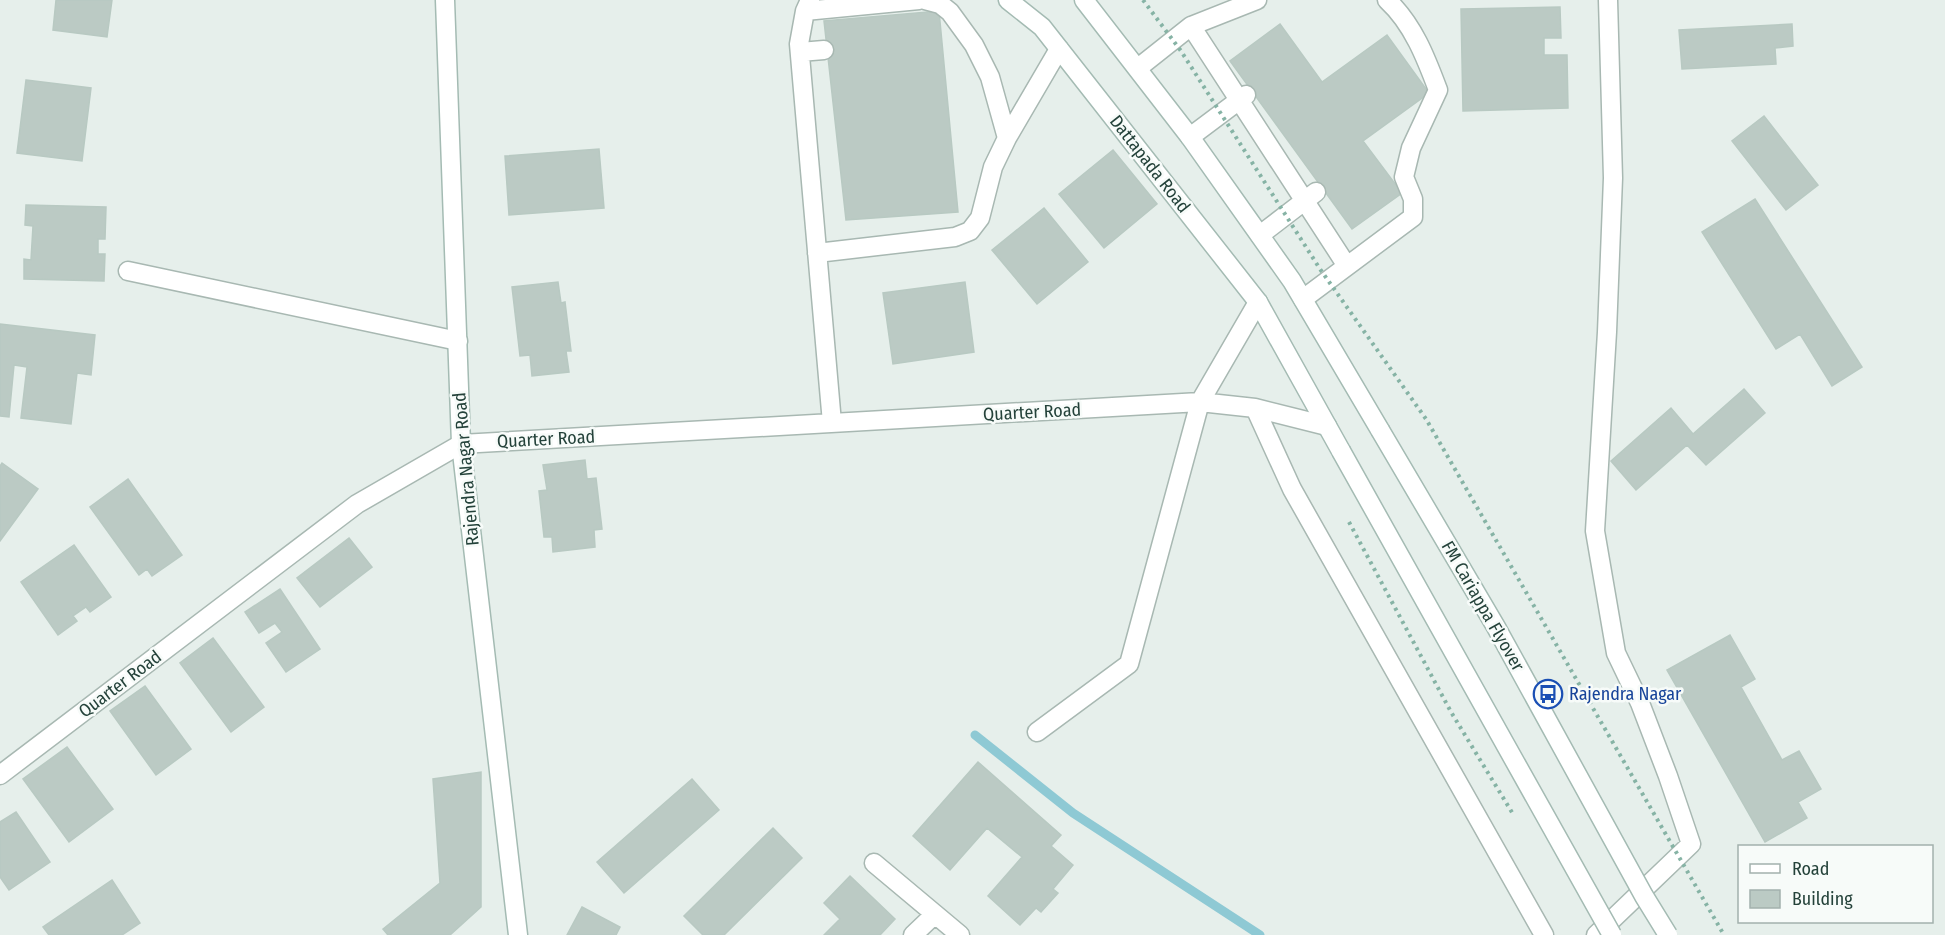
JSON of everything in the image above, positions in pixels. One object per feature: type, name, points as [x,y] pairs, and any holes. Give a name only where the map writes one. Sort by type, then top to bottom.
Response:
[{"type":"street","name":"Rajendra Nagar Road","points":[[446,0],[461,444],[518,935]]},
{"type":"street","points":[[832,423],[799,44],[807,6],[920,0]]},
{"type":"street","name":"Dattapada Road","points":[[1008,0],[1042,27],[1258,302]]},
{"type":"street","points":[[1084,0],[1190,137],[1260,235],[1310,197]]},
{"type":"street","points":[[1138,68],[1191,26],[1257,0]]},
{"type":"street","points":[[1303,300],[1413,217],[1413,199],[1404,177],[1411,148],[1438,90],[1425,53],[1396,9],[1387,0]]},
{"type":"street","points":[[1596,935],[1691,844],[1640,703],[1616,653],[1595,531],[1607,332],[1613,178],[1608,0]]},
{"type":"street","points":[[936,1],[950,12],[974,45],[990,77],[1007,138]]},
{"type":"street","points":[[1191,26],[1310,197],[1347,266]]},
{"type":"street","points":[[817,253],[955,237],[970,231],[980,218],[993,167],[1007,138],[1059,49]]},
{"type":"street","points":[[800,52],[824,50]]},
{"type":"street","points":[[1190,137],[1242,97]]},
{"type":"street","name":"FM Cariappa Flyover","points":[[1260,235],[1292,281],[1496,627],[1644,896],[1668,935]]},
{"type":"street","points":[[128,271],[458,341]]},
{"type":"street","points":[[1037,732],[1129,664],[1200,402],[1258,302]]},
{"type":"street","points":[[1258,302],[1612,935]]},
{"type":"street","name":"Quarter Road","points":[[0,775],[357,504],[461,444],[1200,402],[1255,408],[1328,426]]},
{"type":"street","points":[[1255,408],[1292,489],[1544,935]]},
{"type":"street","points":[[874,863],[960,935]]},
{"type":"street","points":[[913,935],[935,914]]},
{"type":"path","points":[[1143,0],[1181,51],[1320,269],[1426,418],[1724,935]]},
{"type":"path","points":[[1346,515],[1451,712],[1519,824]]},
{"type":"building","points":[[56,0],[112,0],[107,37],[53,30]]},
{"type":"building","points":[[1560,7],[1561,38],[1544,38],[1544,55],[1567,55],[1568,108],[1463,111],[1461,9]]},
{"type":"building","points":[[939,11],[958,212],[846,220],[824,21]]},
{"type":"building","points":[[1280,24],[1322,82],[1387,35],[1429,93],[1363,141],[1402,193],[1352,229],[1230,61]]},
{"type":"building","points":[[1792,24],[1793,46],[1775,48],[1776,64],[1682,69],[1679,30]]},
{"type":"building","points":[[26,80],[91,88],[82,161],[17,153]]},
{"type":"building","points":[[1764,116],[1818,185],[1786,210],[1732,141]]},
{"type":"building","points":[[599,149],[604,208],[509,215],[505,156]]},
{"type":"building","points":[[1113,150],[1157,204],[1104,248],[1059,194]]},
{"type":"building","points":[[1755,199],[1862,367],[1832,386],[1800,334],[1776,349],[1702,232]]},
{"type":"building","points":[[26,205],[106,207],[105,239],[98,239],[98,254],[105,254],[104,281],[24,279],[24,259],[31,260],[33,226],[25,225]]},
{"type":"building","points":[[1044,208],[1088,262],[1037,304],[992,250]]},
{"type":"building","points":[[558,282],[561,303],[565,302],[571,351],[566,351],[569,372],[532,376],[530,355],[520,356],[512,287]]},
{"type":"building","points":[[965,282],[974,352],[893,364],[883,293]]},
{"type":"building","points":[[0,324],[95,335],[91,375],[77,373],[71,424],[21,418],[27,367],[14,365],[9,417],[0,416]]},
{"type":"building","points":[[1744,389],[1765,413],[1706,465],[1687,445],[1636,490],[1611,461],[1671,408],[1693,434]]},
{"type":"building","points":[[585,460],[587,479],[596,478],[602,529],[594,530],[595,547],[553,552],[552,537],[544,537],[539,491],[547,490],[543,465]]},
{"type":"building","points":[[2,463],[38,489],[0,541],[0,466]]},
{"type":"building","points":[[128,479],[182,555],[152,576],[147,569],[139,575],[90,507]]},
{"type":"building","points":[[349,538],[372,567],[320,607],[297,578]]},
{"type":"building","points":[[74,545],[111,597],[90,612],[86,607],[73,616],[77,621],[58,635],[21,582]]},
{"type":"building","points":[[280,589],[320,649],[286,672],[266,643],[282,632],[275,623],[259,633],[245,612]]},
{"type":"building","points":[[1730,635],[1755,679],[1741,687],[1782,760],[1799,751],[1821,789],[1798,802],[1807,818],[1765,842],[1667,670]]},
{"type":"building","points":[[213,638],[264,707],[231,732],[180,663]]},
{"type":"building","points":[[145,686],[191,749],[156,775],[110,711]]},
{"type":"building","points":[[67,747],[113,809],[69,842],[23,779]]},
{"type":"building","points":[[978,762],[1061,835],[1051,846],[1073,865],[1053,889],[1058,893],[1041,912],[1036,908],[1020,925],[988,896],[1022,857],[987,828],[950,870],[913,836]]},
{"type":"building","points":[[481,772],[481,907],[450,935],[388,935],[383,929],[440,883],[433,779]]},
{"type":"building","points":[[692,779],[719,810],[624,893],[597,862]]},
{"type":"building","points":[[16,812],[50,862],[9,890],[0,877],[0,822]]},
{"type":"building","points":[[773,828],[802,858],[724,935],[703,935],[684,916]]},
{"type":"building","points":[[850,876],[895,919],[880,935],[824,935],[840,919],[824,903]]},
{"type":"building","points":[[112,880],[140,923],[122,935],[49,935],[43,927]]},
{"type":"building","points":[[582,907],[620,927],[616,935],[567,935]]},
{"type":"waterway","points":[[975,735],[1073,813],[1260,935]]},
{"type":"place","name":"Rajendra Nagar","points":[[1548,694]]}]
